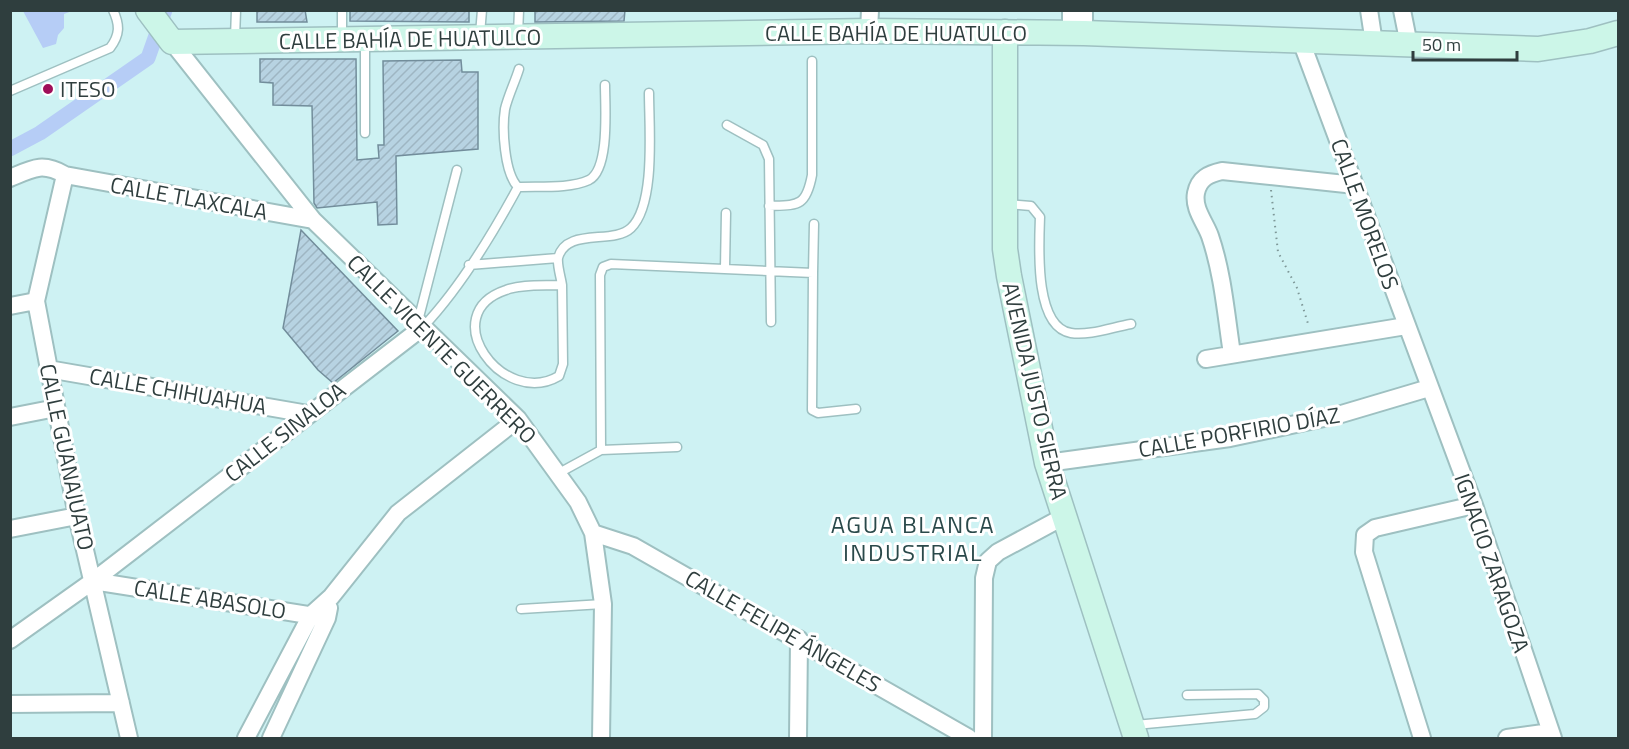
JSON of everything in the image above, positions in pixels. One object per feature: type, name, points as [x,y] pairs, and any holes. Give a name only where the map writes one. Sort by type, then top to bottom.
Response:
[{"type":"street","points":[[1369,10],[1374,43]]},
{"type":"street","points":[[1402,10],[1409,45]]},
{"type":"street","name":"CALLE VICENTE GUERRERO","points":[[149,12],[313,220],[518,419],[578,502],[593,533],[603,604],[601,738]]},
{"type":"street","name":"CALLE BAHÍA DE HUATULCO","points":[[170,40],[518,37],[870,21],[1005,32],[1077,22],[1301,40],[1538,49],[1590,41],[1618,33]]},
{"type":"street","name":"AVENIDA JUSTO SIERRA","points":[[1005,32],[1007,204],[1005,249],[1009,276],[1047,463],[1134,732]]},
{"type":"street","name":"CALLE MORELOS","points":[[1301,40],[1429,388]]},
{"type":"street","name":"CALLE TLAXCALA","points":[[10,178],[40,167],[52,168],[65,175],[313,220]]},
{"type":"street","points":[[1232,354],[1218,263],[1210,234],[1197,208],[1196,192],[1201,180],[1210,174],[1222,171],[1355,185]]},
{"type":"street","name":"CALLE GUANAJUATO","points":[[65,175],[36,301],[77,516],[129,738]]},
{"type":"street","points":[[10,306],[36,301]]},
{"type":"street","name":"CALLE SINALOA","points":[[10,640],[93,580],[308,414],[420,324]]},
{"type":"street","points":[[1206,358],[1406,326]]},
{"type":"street","name":"CALLE CHIHUAHUA","points":[[48,369],[308,414]]},
{"type":"street","name":"CALLE PORFIRIO DÍAZ","points":[[1047,463],[1230,438],[1338,416],[1429,388]]},
{"type":"street","name":"IGNACIO ZARAGOZA","points":[[1429,388],[1474,506],[1552,735]]},
{"type":"street","points":[[10,417],[56,408]]},
{"type":"street","points":[[246,738],[319,616],[398,513],[518,419]]},
{"type":"street","points":[[1422,738],[1364,552],[1365,535],[1375,528],[1474,506]]},
{"type":"street","points":[[10,530],[77,516]]},
{"type":"street","points":[[983,738],[984,578],[988,561],[998,552],[1063,517]]},
{"type":"street","name":"CALLE FELIPE ÁNGELES","points":[[593,533],[633,546],[969,738]]},
{"type":"street","name":"CALLE ABASOLO","points":[[93,580],[319,616]]},
{"type":"street","points":[[271,738],[319,616]]},
{"type":"street","points":[[798,738],[799,639]]},
{"type":"street","points":[[10,704],[121,703]]},
{"type":"street","points":[[1507,738],[1552,735]]},
{"type":"lane","points":[[10,91],[110,48],[117,38],[119,26],[113,10]]},
{"type":"lane","points":[[235,41],[236,10]]},
{"type":"lane","points":[[342,10],[353,39],[365,133]]},
{"type":"lane","points":[[480,37],[482,10]]},
{"type":"lane","points":[[518,37],[519,10]]},
{"type":"lane","points":[[769,206],[796,205],[805,199],[809,191],[812,175],[812,61]]},
{"type":"lane","points":[[519,69],[505,109],[508,168],[512,181],[518,187],[573,184],[591,179],[600,166],[604,140],[605,86]]},
{"type":"lane","points":[[562,285],[507,289],[492,296],[484,305],[475,321],[473,333],[478,344],[502,374],[538,383],[559,376],[563,364],[562,285],[558,258],[566,246],[579,240],[619,234],[630,228],[641,213],[647,183],[649,93]]},
{"type":"lane","points":[[727,125],[763,144],[769,159],[771,322]]},
{"type":"lane","points":[[420,324],[457,170]]},
{"type":"lane","name":"CALLE SINALOA","points":[[420,324],[437,312],[470,265],[518,187]]},
{"type":"lane","points":[[1007,204],[1019,202],[1031,206],[1040,217],[1044,304],[1052,321],[1062,330],[1073,333],[1131,324]]},
{"type":"lane","points":[[725,268],[726,213]]},
{"type":"lane","points":[[814,224],[812,410],[818,414],[856,409]]},
{"type":"lane","points":[[470,265],[558,258]]},
{"type":"lane","points":[[601,450],[600,275],[603,267],[611,264],[813,273]]},
{"type":"lane","points":[[559,473],[601,450],[677,447]]},
{"type":"lane","points":[[521,609],[603,604]]},
{"type":"lane","points":[[1134,732],[1255,714],[1264,707],[1264,700],[1258,694],[1186,695]]},
{"type":"path","points":[[1269,175],[1278,252],[1297,288],[1314,342]]},
{"type":"water","points":[[23,11],[72,11],[64,14],[64,28],[58,35],[56,44],[43,48]]},
{"type":"building","points":[[257,10],[305,10],[307,22],[257,22]]},
{"type":"building","points":[[350,10],[469,10],[469,22],[350,21]]},
{"type":"building","points":[[535,10],[625,10],[624,21],[535,22]]},
{"type":"building","points":[[260,59],[356,59],[357,160],[379,158],[378,145],[384,145],[383,61],[461,60],[462,72],[478,72],[478,149],[396,156],[397,224],[378,225],[377,202],[317,208],[314,203],[312,106],[273,105],[273,83],[260,82]]},
{"type":"building","points":[[301,230],[398,331],[333,383],[318,370],[283,328]]},
{"type":"waterway","points":[[10,149],[40,133],[148,58],[165,10]]},
{"type":"place","name":"ITESO","points":[[48,89]]},
{"type":"district","name":"AGUA BLANCA INDUSTRIAL","points":[[913,538]]}]
